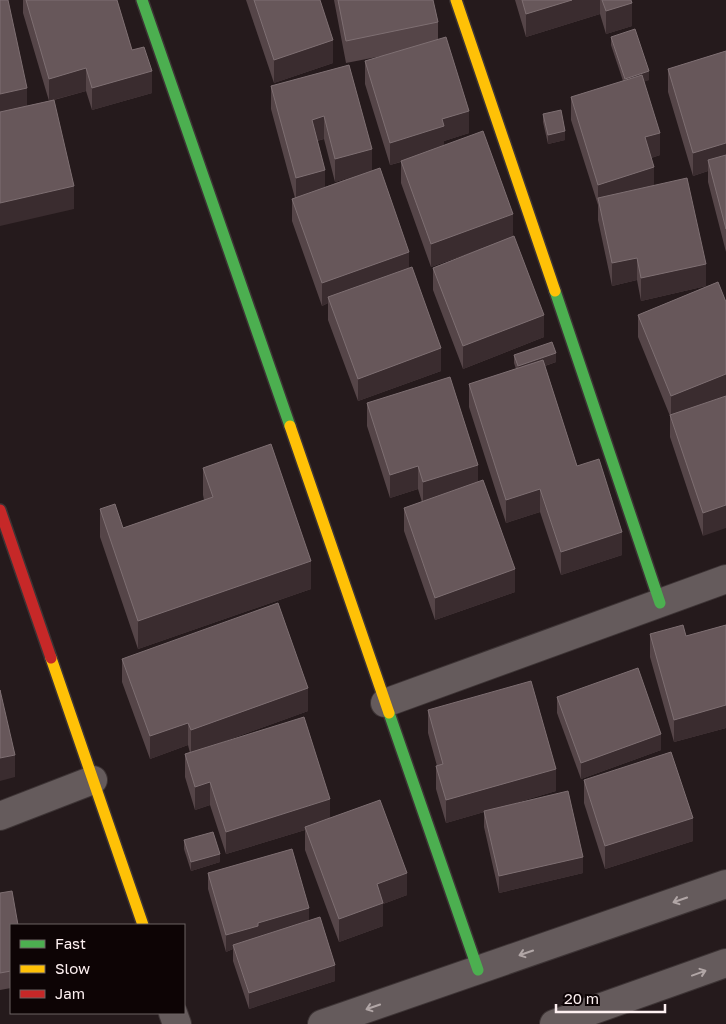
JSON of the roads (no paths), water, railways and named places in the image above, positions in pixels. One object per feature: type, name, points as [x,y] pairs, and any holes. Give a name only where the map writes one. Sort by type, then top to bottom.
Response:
[{"type":"street","points":[[142,0],[478,970]]},
{"type":"street","points":[[456,0],[660,603]]},
{"type":"street","points":[[0,510],[143,924]]},
{"type":"street","points":[[386,703],[726,579]]},
{"type":"street","points":[[0,816],[93,780]]},
{"type":"street","points":[[322,1024],[726,884]]},
{"type":"street","points":[[554,1024],[726,963]]}]
